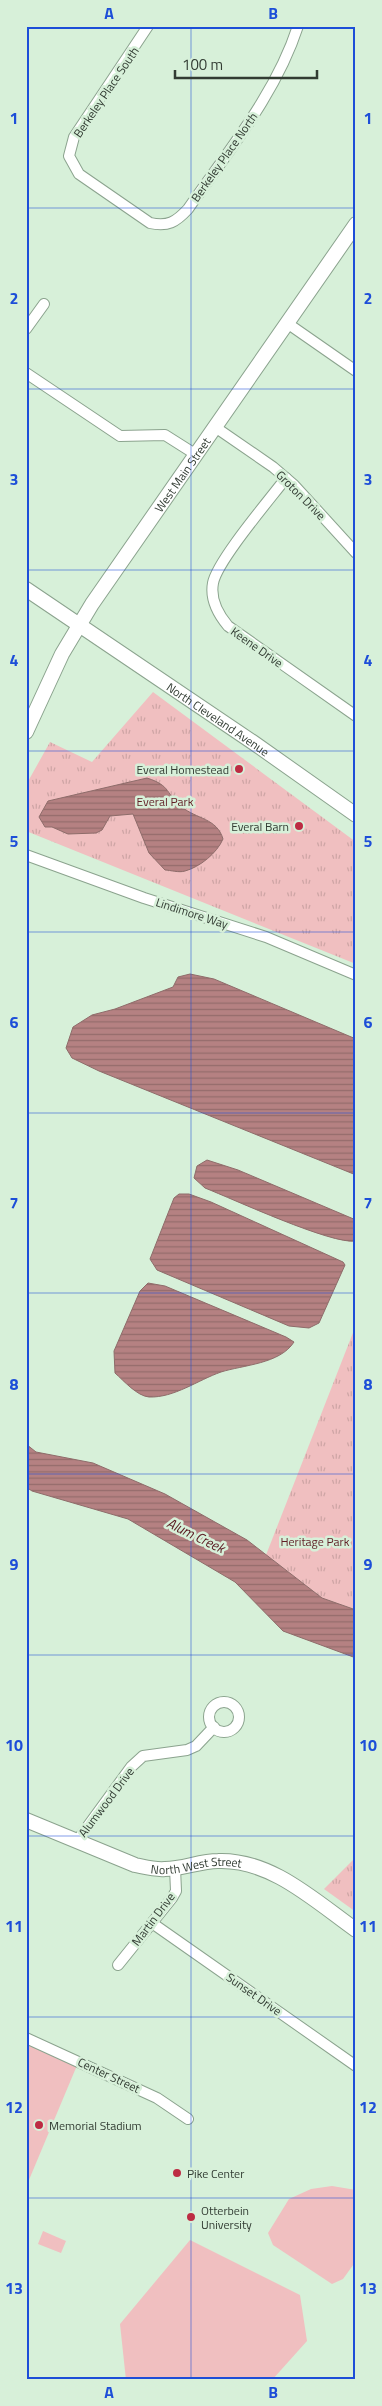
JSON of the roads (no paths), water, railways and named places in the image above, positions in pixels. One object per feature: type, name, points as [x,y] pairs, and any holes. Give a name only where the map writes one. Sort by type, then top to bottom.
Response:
[{"type":"main road","name":"West Main Street","points":[[26,732],[62,654],[80,624],[195,454],[356,224]]},
{"type":"main road","name":"North Cleveland Avenue","points":[[26,589],[80,624],[356,815]]},
{"type":"main road","name":"North West Street","points":[[26,1820],[135,1864],[159,1869],[220,1861],[252,1865],[292,1885],[356,1930]]},
{"type":"street","name":"Berkeley Place South","points":[[114,198],[79,174],[69,156],[70,146],[148,26]]},
{"type":"street","name":"Berkeley Place North","points":[[114,198],[150,223],[161,225],[177,220],[188,209],[260,104],[290,51],[298,26]]},
{"type":"street","points":[[26,329],[44,304]]},
{"type":"street","points":[[287,323],[356,371]]},
{"type":"street","points":[[26,373],[120,436],[165,435],[195,454]]},
{"type":"street","name":"Groton Drive","points":[[215,427],[286,478],[356,552]]},
{"type":"street","name":"Keene Drive","points":[[286,478],[217,572],[212,594],[218,615],[228,626],[356,716]]},
{"type":"street","name":"Lindimore Way","points":[[26,855],[144,898],[266,937],[356,975]]},
{"type":"street","name":"Alumwood Drive","points":[[77,1841],[131,1767],[143,1756],[187,1750],[196,1746],[214,1727]]},
{"type":"street","name":"Martin Drive","points":[[118,1965],[176,1891],[175,1868]]},
{"type":"street","name":"Sunset Drive","points":[[152,1923],[356,2066]]},
{"type":"street","name":"Center Street","points":[[26,2038],[157,2098],[188,2119]]},
{"type":"water","points":[[147,778],[161,784],[182,807],[211,823],[220,832],[223,839],[212,854],[202,863],[183,872],[165,870],[149,853],[133,814],[110,816],[102,830],[96,833],[68,834],[52,827],[45,827],[39,817],[48,801]]},
{"type":"water","points":[[190,974],[214,979],[356,1039],[356,1175],[99,1071],[72,1058],[66,1048],[73,1027],[92,1015],[115,1009],[173,987],[178,977]]},
{"type":"water","points":[[207,1160],[238,1170],[356,1220],[356,1241],[326,1236],[305,1229],[205,1188],[194,1178],[197,1166]]},
{"type":"water","points":[[179,1194],[189,1194],[211,1202],[343,1262],[345,1265],[319,1323],[309,1328],[289,1326],[157,1270],[150,1259],[174,1198]]},
{"type":"water","points":[[148,1283],[165,1286],[294,1342],[280,1355],[260,1363],[212,1375],[168,1395],[158,1397],[144,1396],[131,1388],[115,1373],[114,1351],[140,1291]]},
{"type":"water","name":"Alum Creek","points":[[26,1444],[36,1452],[93,1463],[165,1494],[247,1540],[322,1598],[356,1610],[356,1658],[283,1631],[235,1582],[128,1519],[32,1491],[26,1487]]},
{"type":"place","name":"Everal Homestead","points":[[239,769]]},
{"type":"place","name":"Everal Barn","points":[[299,826]]},
{"type":"place","name":"Memorial Stadium","points":[[39,2125]]},
{"type":"place","name":"Pike Center","points":[[177,2173]]},
{"type":"place","name":"Otterbein University","points":[[191,2217]]},
{"type":"park label","name":"Everal Park","points":[[165,801]]},
{"type":"park label","name":"Heritage Park","points":[[315,1541]]}]
